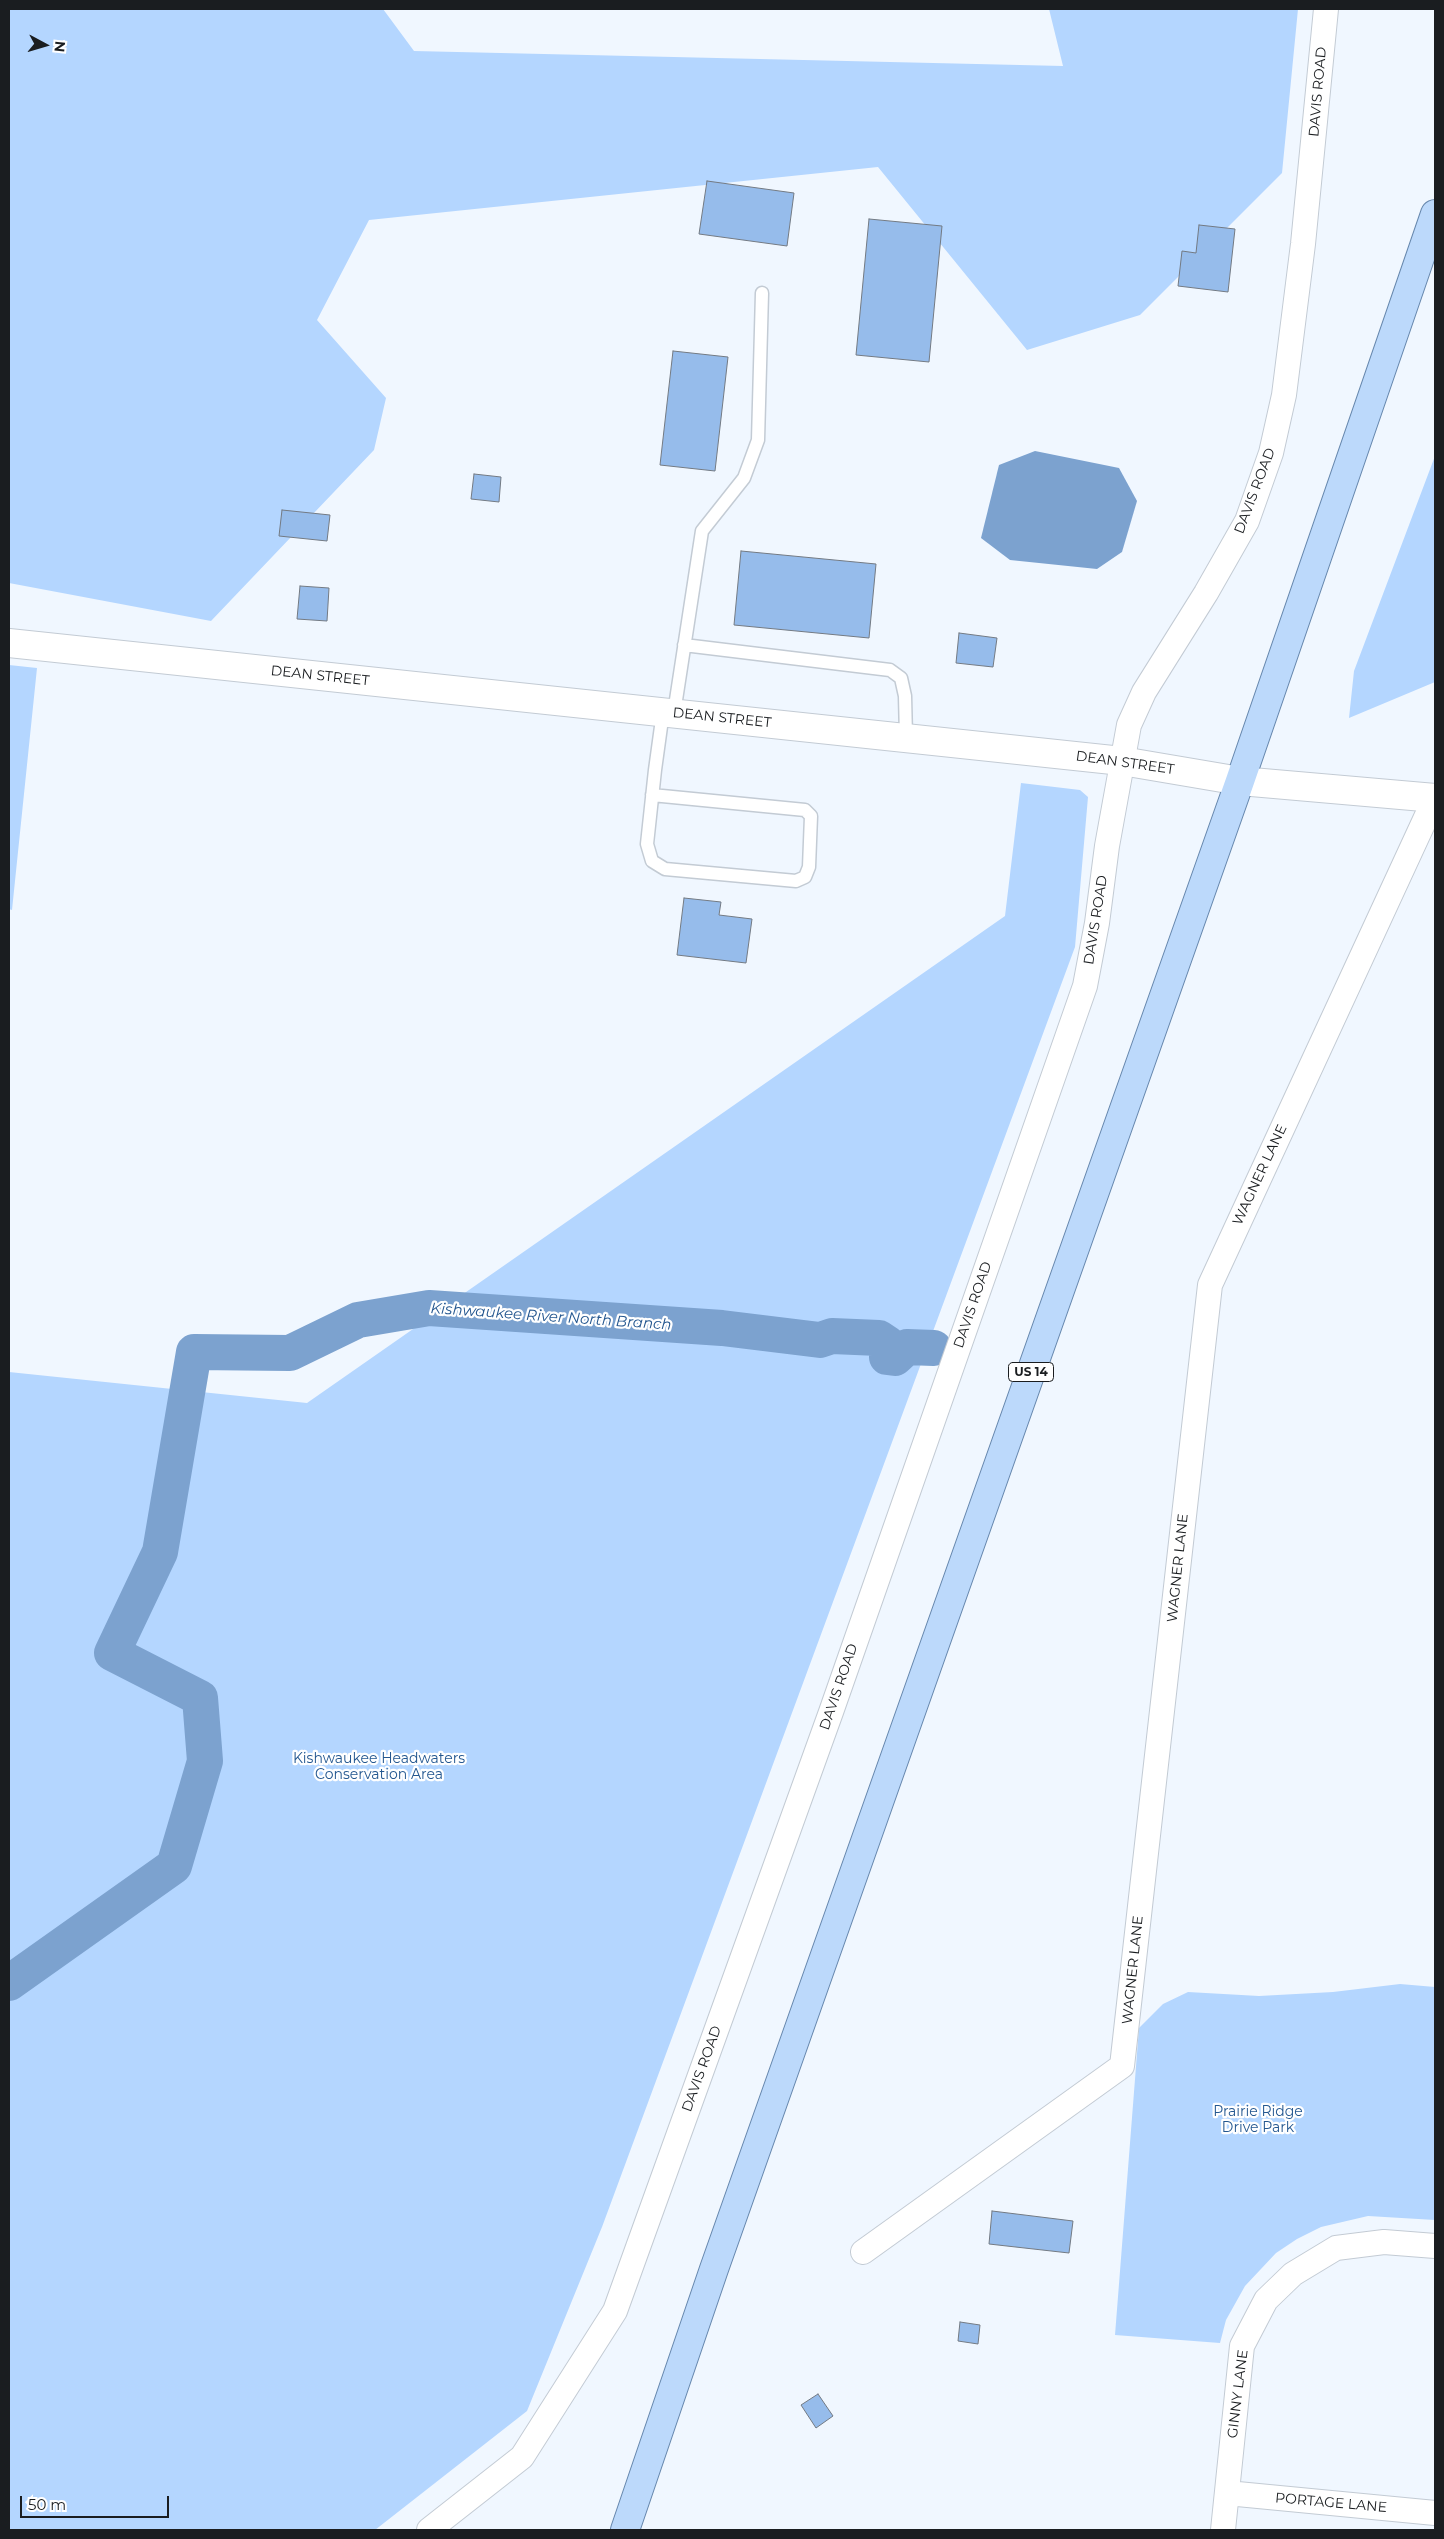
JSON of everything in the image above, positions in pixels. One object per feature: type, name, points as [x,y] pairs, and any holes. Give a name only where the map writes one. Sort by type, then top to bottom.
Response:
[{"type":"main road","name":"US 14","points":[[625,2530],[724,2240],[1240,781],[1435,214]]},
{"type":"street","name":"DAVIS ROAD","points":[[430,2530],[522,2457],[615,2311],[834,1702],[1085,986],[1129,725],[1144,692],[1206,593],[1246,521],[1271,453],[1284,395],[1303,244],[1326,9]]},
{"type":"street","name":"DEAN STREET","points":[[9,643],[1122,761],[1240,781],[1435,798]]},
{"type":"street","name":"WAGNER LANE","points":[[863,2252],[1122,2066],[1210,1285],[1435,798]]},
{"type":"street","name":"GINNY LANE","points":[[1223,2530],[1242,2346],[1266,2300],[1293,2274],[1336,2248],[1384,2242],[1435,2246]]},
{"type":"street","name":"PORTAGE LANE","points":[[1227,2493],[1435,2513]]},
{"type":"lane","points":[[652,795],[805,810],[811,816],[809,867],[805,877],[796,880],[665,869],[652,861],[647,844],[652,795],[684,645],[702,531],[744,478],[758,440],[762,294]]},
{"type":"lane","points":[[684,645],[890,670],[901,678],[905,696],[906,737]]},
{"type":"green space","points":[[9,9],[383,9],[414,51],[1063,66],[1049,9],[1298,9],[1282,173],[1140,315],[1027,350],[878,167],[369,220],[317,320],[386,398],[374,450],[211,621],[9,583]]},
{"type":"green space","points":[[1435,456],[1435,682],[1349,718],[1354,671]]},
{"type":"green space","points":[[9,665],[37,668],[12,910],[9,909]]},
{"type":"green space","name":"Kishwaukee Headwaters Conservation Area","points":[[1021,783],[1080,790],[1088,797],[1075,947],[602,2227],[527,2411],[375,2530],[9,2530],[9,1372],[307,1403],[1005,916]]},
{"type":"green space","name":"Prairie Ridge Drive Park","points":[[1400,1984],[1435,1987],[1435,2220],[1368,2216],[1321,2227],[1297,2239],[1276,2253],[1245,2286],[1226,2320],[1220,2343],[1115,2335],[1139,2028],[1163,2004],[1188,1992],[1259,1996],[1333,1992]]},
{"type":"shaded area","points":[[1035,451],[1119,468],[1137,501],[1122,552],[1097,569],[1010,560],[981,538],[999,465]]},
{"type":"building","points":[[707,181],[794,193],[787,246],[699,234]]},
{"type":"building","points":[[869,219],[942,226],[929,362],[856,355]]},
{"type":"building","points":[[1199,225],[1235,229],[1228,292],[1178,286],[1182,251],[1196,253]]},
{"type":"building","points":[[673,351],[728,357],[715,471],[660,465]]},
{"type":"building","points":[[474,474],[501,477],[499,502],[471,499]]},
{"type":"building","points":[[282,510],[330,515],[327,541],[279,536]]},
{"type":"building","points":[[741,551],[876,564],[869,638],[734,625]]},
{"type":"building","points":[[300,586],[329,588],[327,621],[297,619]]},
{"type":"building","points":[[959,633],[997,638],[993,667],[956,663]]},
{"type":"building","points":[[684,898],[721,902],[719,915],[752,919],[746,963],[677,955]]},
{"type":"building","points":[[992,2211],[1073,2221],[1069,2253],[989,2244]]},
{"type":"building","points":[[960,2322],[980,2325],[978,2344],[958,2341]]},
{"type":"building","points":[[818,2394],[833,2416],[816,2428],[801,2405]]},
{"type":"waterway","name":"Kishwaukee River North Branch","points":[[9,1983],[174,1866],[205,1761],[200,1698],[112,1653],[160,1552],[194,1352],[290,1353],[358,1320],[429,1308],[722,1328],[820,1340],[832,1336],[879,1338],[888,1344],[887,1357],[895,1358],[907,1347],[934,1348]]}]
